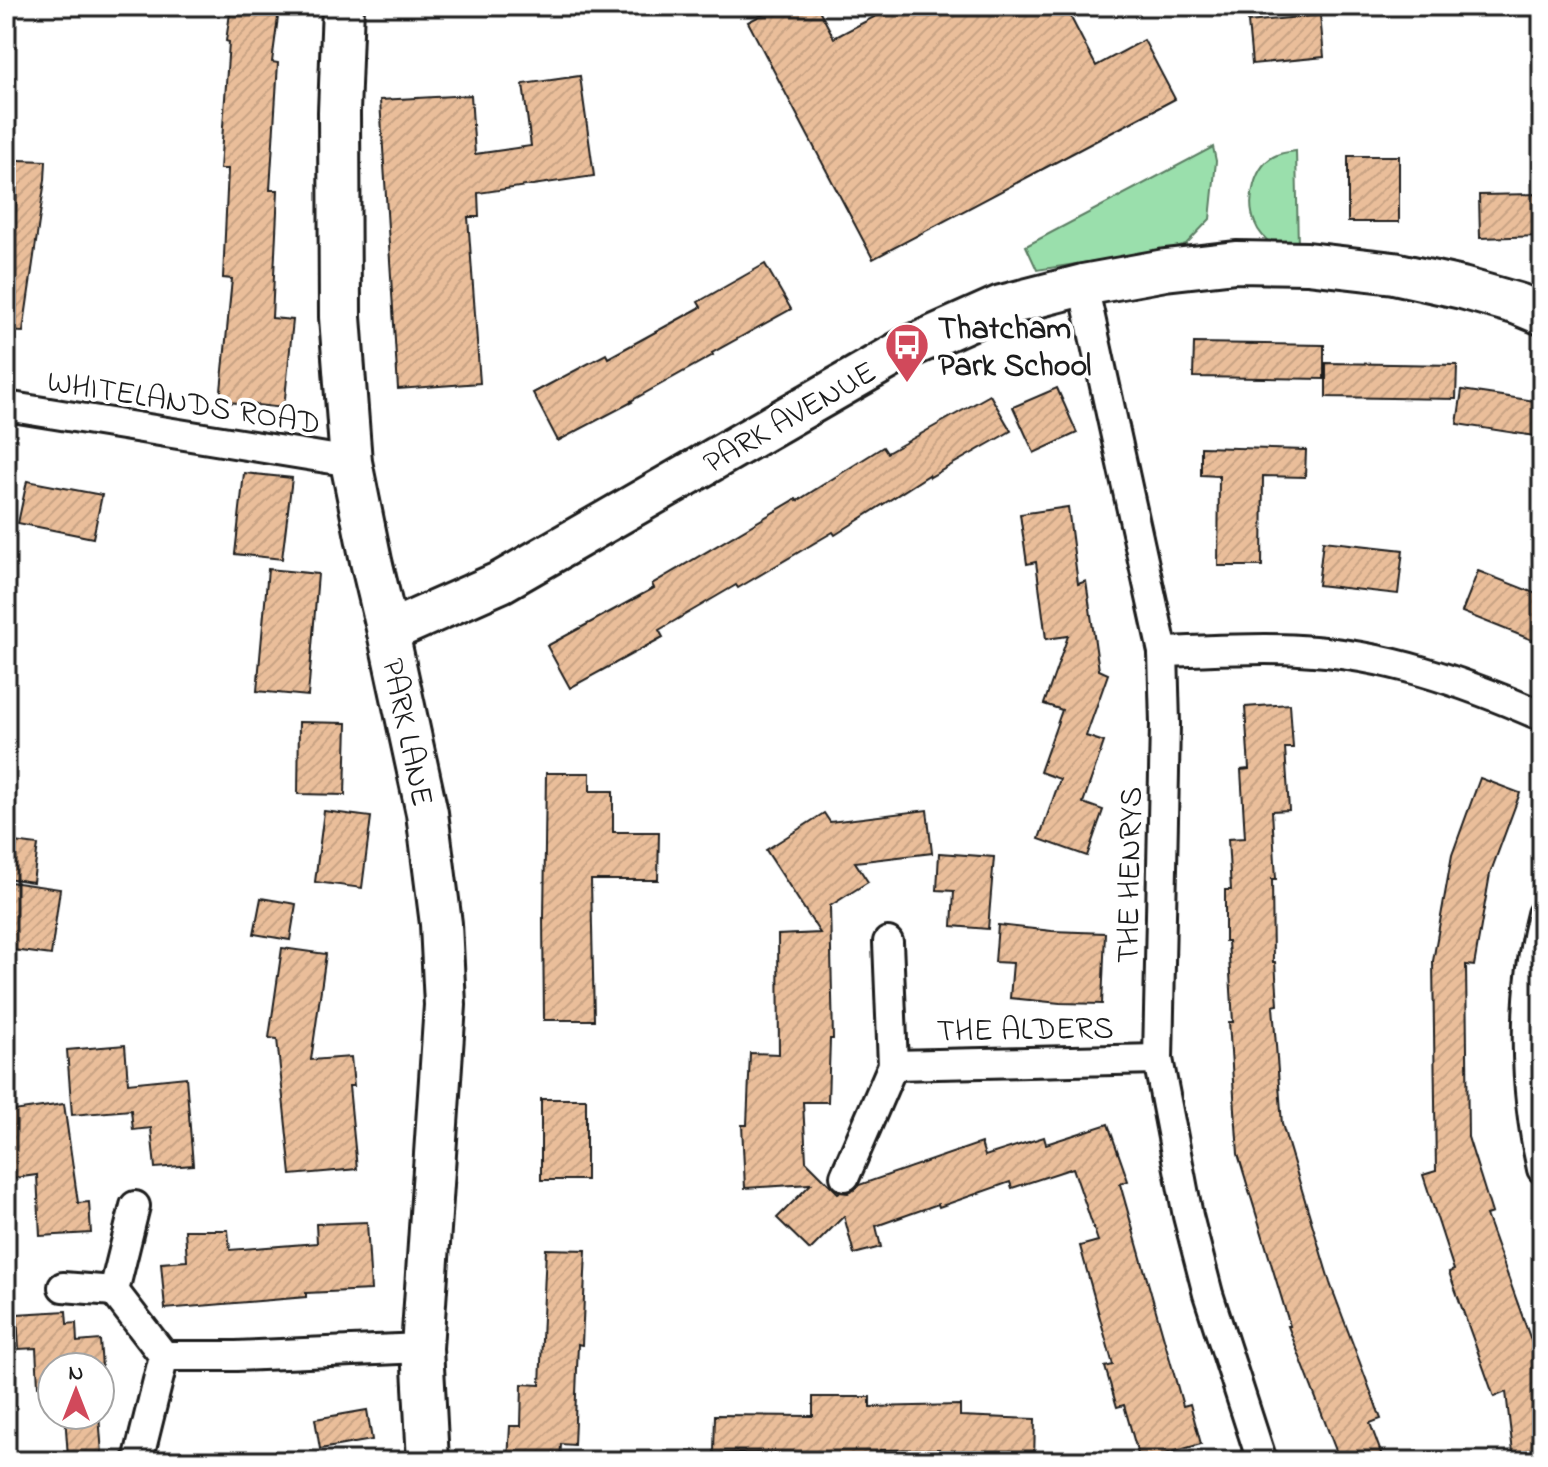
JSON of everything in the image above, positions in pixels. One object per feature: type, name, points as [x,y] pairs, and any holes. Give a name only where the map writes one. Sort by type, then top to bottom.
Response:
[{"type":"street","name":"PARK LANE","points":[[343,6],[339,112],[340,317],[351,462],[427,813],[441,924],[445,1005],[422,1348],[428,1461]]},
{"type":"street","name":"PARK AVENUE","points":[[388,632],[501,582],[907,348],[1001,306],[1083,285],[1165,270],[1236,262],[1307,263],[1394,273],[1462,288],[1542,314]]},
{"type":"street","name":"THE HENRYS","points":[[1083,285],[1163,652],[1165,724],[1158,1059],[1188,1216],[1208,1294],[1262,1461]]},
{"type":"street","name":"WHITELANDS ROAD","points":[[6,406],[351,462]]},
{"type":"street","points":[[1163,652],[1298,649],[1377,659],[1464,684],[1542,716]]},
{"type":"street","points":[[1542,914],[1534,945],[1528,1025],[1532,1112],[1542,1169]]},
{"type":"street","name":"THE ALDERS","points":[[845,1176],[893,1065],[888,942]]},
{"type":"street","name":"THE ALDERS","points":[[893,1065],[1158,1059]]},
{"type":"street","points":[[114,1291],[135,1206]]},
{"type":"street","points":[[63,1287],[114,1291],[164,1356]]},
{"type":"street","points":[[164,1356],[422,1348]]},
{"type":"street","points":[[138,1461],[164,1356]]},
{"type":"green space","points":[[1213,147],[1216,161],[1210,219],[1186,244],[1167,250],[1037,270],[1026,246]]},
{"type":"green space","points":[[1296,151],[1298,247],[1275,247],[1261,234],[1252,214],[1254,184],[1269,160],[1279,154]]},
{"type":"building","points":[[231,6],[279,10],[272,62],[278,63],[270,190],[278,190],[272,318],[293,320],[284,408],[220,401],[232,279],[223,278],[228,169],[220,169],[229,42],[226,41]]},
{"type":"building","points":[[779,6],[817,6],[834,38],[895,6],[1065,6],[1096,66],[1144,40],[1175,99],[873,259],[748,22]]},
{"type":"building","points":[[1320,15],[1324,57],[1252,64],[1248,22]]},
{"type":"building","points":[[580,76],[594,176],[478,193],[479,217],[468,217],[480,383],[398,389],[380,100],[471,95],[475,154],[531,146],[523,84]]},
{"type":"building","points":[[1348,156],[1399,156],[1399,222],[1348,222]]},
{"type":"building","points":[[18,160],[46,161],[23,332],[6,331],[6,234],[14,235]]},
{"type":"building","points":[[1542,194],[1542,236],[1480,238],[1479,195]]},
{"type":"building","points":[[765,264],[791,309],[632,402],[558,441],[533,393],[606,354],[608,358],[701,307],[698,302]]},
{"type":"building","points":[[1194,343],[1324,345],[1324,379],[1193,377]]},
{"type":"building","points":[[1326,363],[1457,365],[1456,399],[1326,397]]},
{"type":"building","points":[[1057,388],[1077,433],[1034,453],[1013,407]]},
{"type":"building","points":[[1462,390],[1542,402],[1542,437],[1457,424]]},
{"type":"building","points":[[990,395],[1011,431],[929,475],[835,535],[833,532],[738,588],[736,585],[659,630],[663,637],[570,688],[547,646],[654,588],[652,584],[797,501],[883,447],[887,453]]},
{"type":"building","points":[[1201,447],[1306,450],[1305,477],[1263,476],[1262,566],[1218,566],[1219,476],[1201,475]]},
{"type":"building","points":[[244,473],[292,478],[282,559],[235,554]]},
{"type":"building","points":[[27,481],[102,495],[93,538],[18,523]]},
{"type":"building","points":[[1068,507],[1078,584],[1086,581],[1099,670],[1108,674],[1086,736],[1104,742],[1083,803],[1103,810],[1087,856],[1039,839],[1060,779],[1040,772],[1062,710],[1044,704],[1068,636],[1046,639],[1036,562],[1027,564],[1020,514]]},
{"type":"building","points":[[1323,541],[1403,550],[1398,594],[1318,585]]},
{"type":"building","points":[[268,569],[318,574],[308,696],[257,691]]},
{"type":"building","points":[[1478,571],[1542,596],[1542,644],[1462,612]]},
{"type":"building","points":[[1290,704],[1293,748],[1285,748],[1289,810],[1272,811],[1276,879],[1272,879],[1273,962],[1278,1005],[1273,1006],[1282,1124],[1330,1283],[1381,1419],[1370,1423],[1384,1461],[1340,1461],[1288,1326],[1238,1154],[1229,1022],[1233,1022],[1228,941],[1225,941],[1225,890],[1231,890],[1228,839],[1245,838],[1241,770],[1249,769],[1245,707]]},
{"type":"building","points":[[299,722],[347,723],[345,795],[298,794]]},
{"type":"building","points":[[546,773],[590,773],[590,791],[613,791],[613,832],[659,832],[658,880],[591,880],[594,1020],[544,1020]]},
{"type":"building","points":[[1480,778],[1520,793],[1490,874],[1474,966],[1466,965],[1468,1137],[1492,1213],[1486,1215],[1542,1371],[1542,1461],[1514,1461],[1506,1392],[1494,1397],[1449,1272],[1454,1270],[1423,1175],[1436,1171],[1433,961],[1452,855]]},
{"type":"building","points":[[927,810],[932,853],[855,862],[868,882],[830,906],[833,1039],[830,1039],[828,1102],[803,1102],[806,1161],[838,1193],[848,1193],[859,1185],[981,1143],[985,1156],[1044,1137],[1046,1144],[1108,1124],[1128,1181],[1120,1184],[1183,1406],[1190,1404],[1201,1444],[1140,1461],[1124,1405],[1117,1407],[1105,1367],[1113,1365],[1080,1246],[1098,1241],[1073,1168],[1012,1188],[1010,1182],[876,1226],[881,1247],[854,1254],[844,1216],[810,1250],[777,1218],[811,1184],[745,1188],[742,1125],[747,1125],[750,1053],[779,1054],[778,935],[820,933],[766,850],[824,813],[830,822]]},
{"type":"building","points":[[324,811],[371,817],[362,888],[315,882]]},
{"type":"building","points":[[6,841],[38,845],[33,882],[6,878]]},
{"type":"building","points":[[939,853],[994,857],[988,929],[952,926],[954,891],[937,890]]},
{"type":"building","points":[[10,882],[60,889],[51,955],[6,949]]},
{"type":"building","points":[[261,898],[296,904],[290,940],[254,934]]},
{"type":"building","points":[[998,925],[1105,933],[1102,1004],[1010,998],[1013,963],[995,962]]},
{"type":"building","points":[[282,948],[326,954],[311,1060],[351,1057],[354,1086],[349,1086],[357,1169],[291,1175],[277,1039],[269,1038]]},
{"type":"building","points":[[125,1045],[128,1083],[186,1077],[193,1165],[155,1168],[151,1128],[133,1130],[131,1110],[72,1115],[67,1050]]},
{"type":"building","points":[[541,1099],[586,1099],[586,1180],[541,1180]]},
{"type":"building","points":[[64,1104],[78,1203],[89,1202],[91,1233],[40,1236],[37,1175],[6,1179],[6,1112]]},
{"type":"building","points":[[367,1222],[371,1290],[306,1293],[306,1297],[165,1309],[161,1263],[187,1261],[185,1230],[228,1230],[230,1250],[317,1243],[316,1224]]},
{"type":"building","points":[[546,1249],[586,1250],[574,1445],[561,1444],[560,1461],[508,1461],[510,1426],[521,1426],[522,1384],[540,1385]]},
{"type":"building","points":[[66,1311],[67,1324],[76,1323],[77,1342],[100,1340],[101,1351],[19,1349],[17,1314]]},
{"type":"building","points":[[813,1397],[870,1397],[870,1407],[960,1405],[960,1416],[1035,1419],[1034,1461],[939,1461],[939,1449],[880,1450],[880,1455],[714,1453],[715,1415],[813,1416]]},
{"type":"building","points":[[367,1410],[372,1440],[320,1449],[315,1419]]},
{"type":"building","points":[[66,1431],[100,1431],[102,1454],[68,1457]]},
{"type":"place","name":"Thatcham Park School","points":[[907,384]]}]
